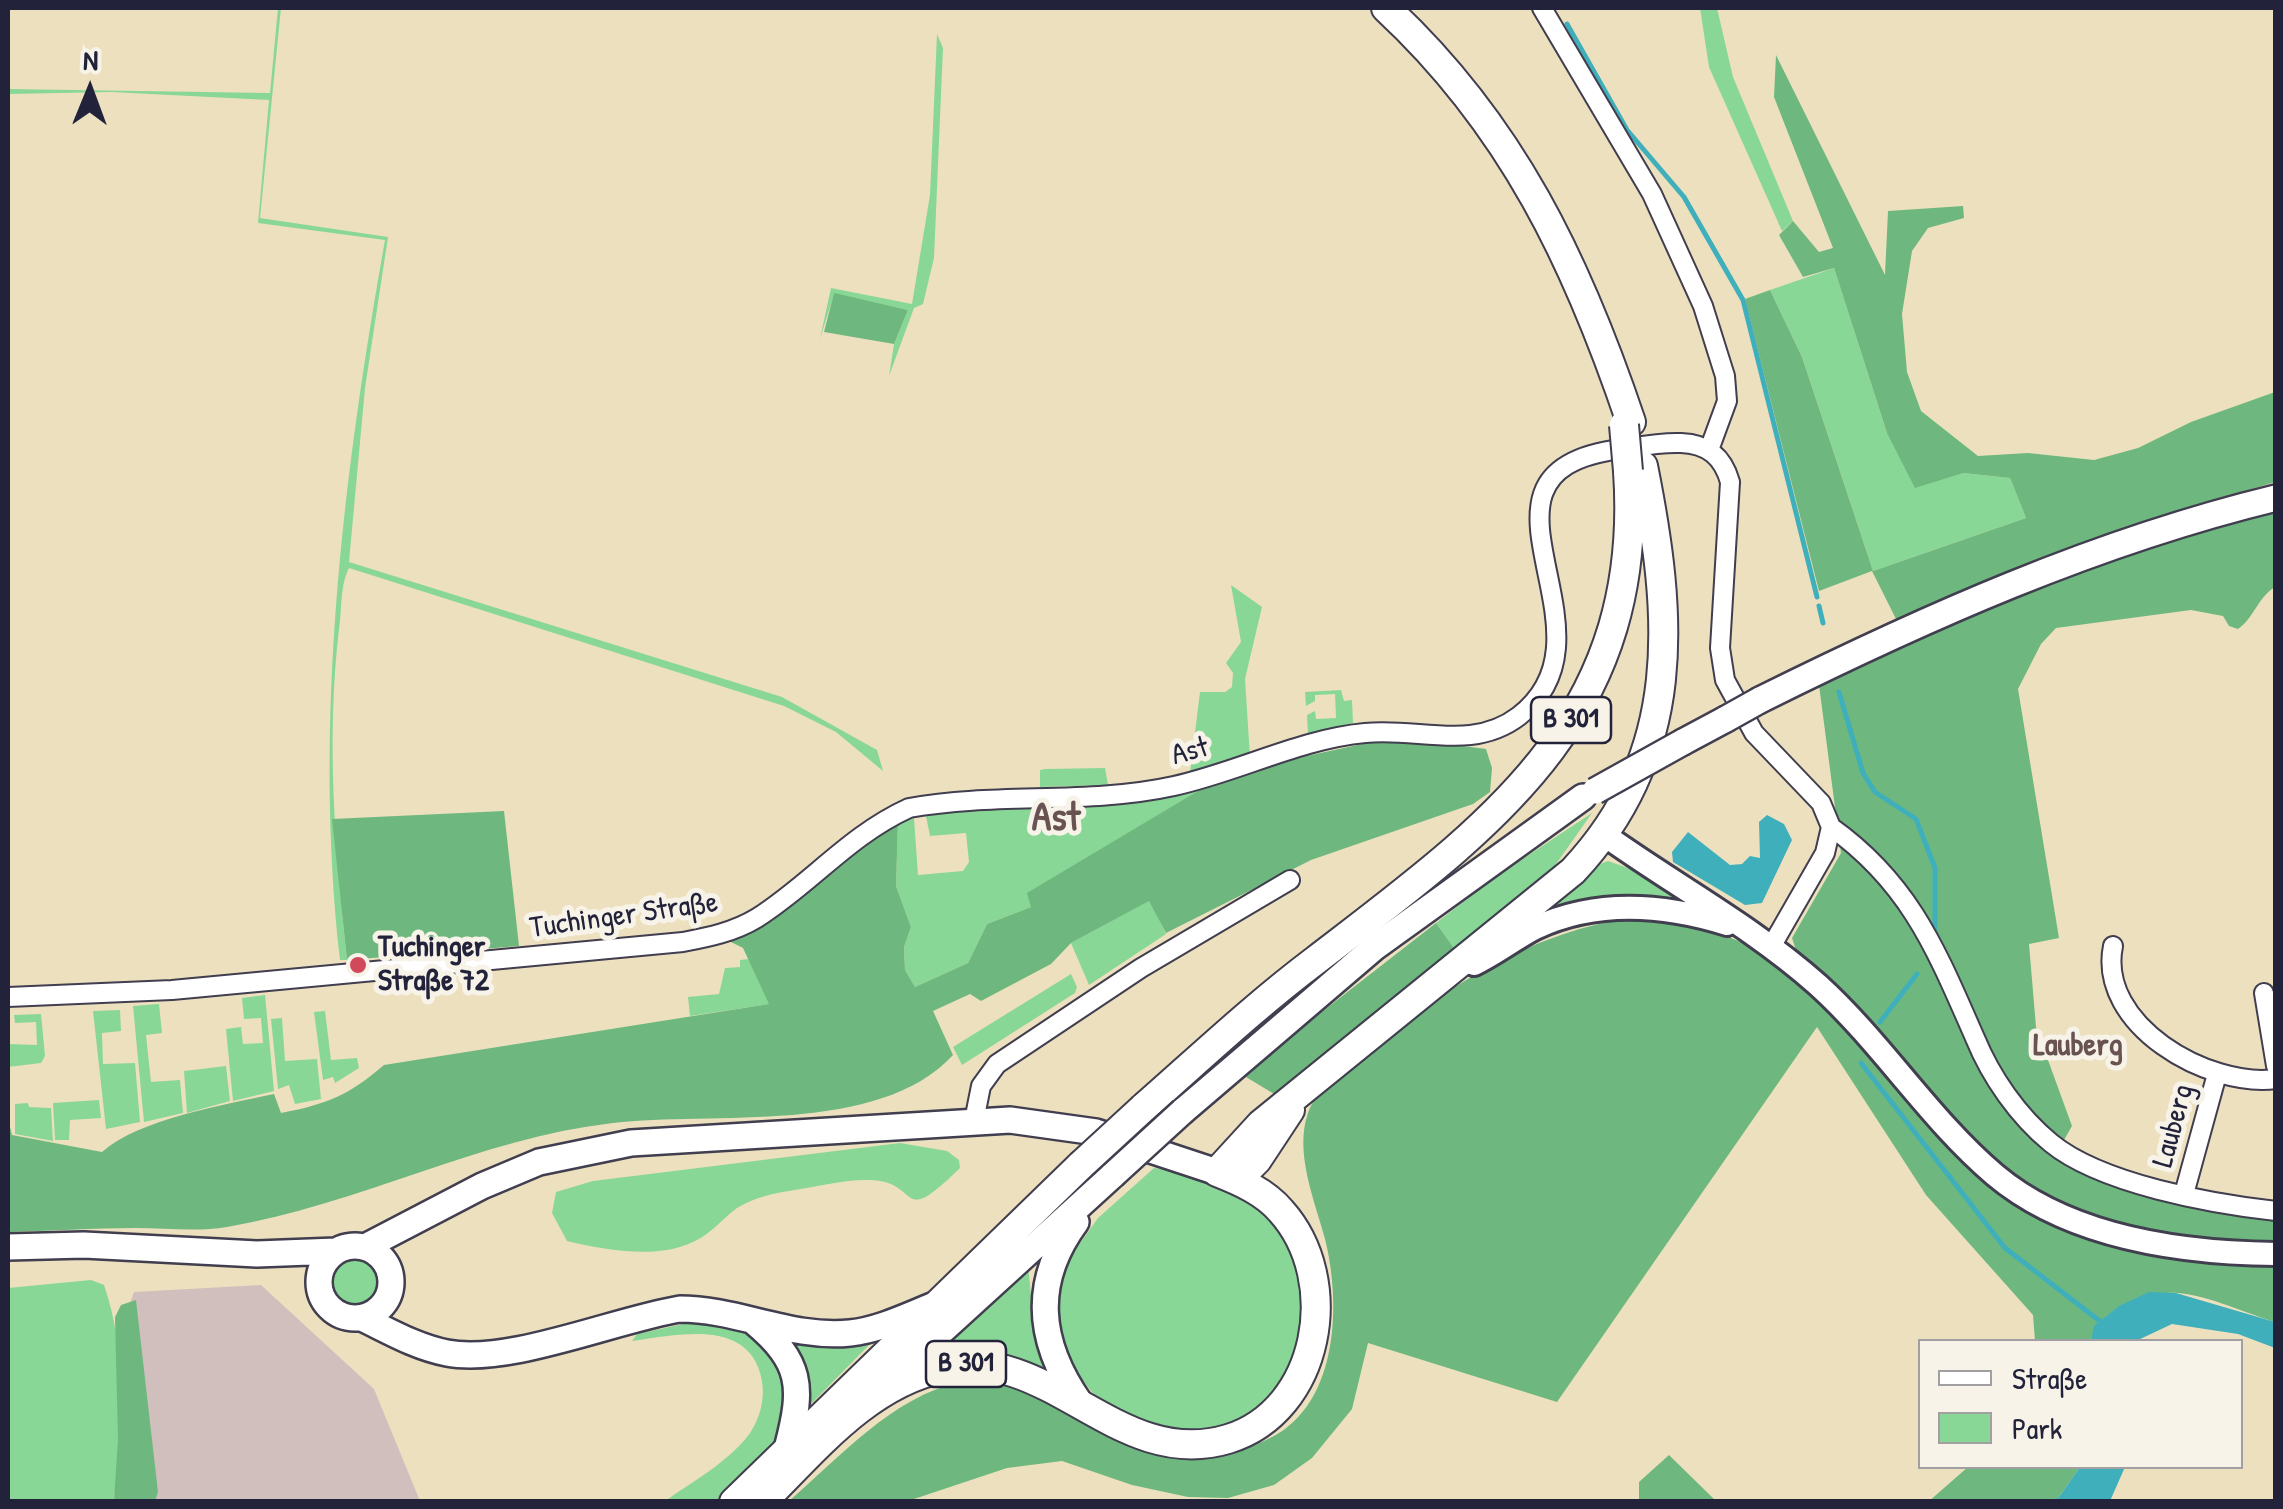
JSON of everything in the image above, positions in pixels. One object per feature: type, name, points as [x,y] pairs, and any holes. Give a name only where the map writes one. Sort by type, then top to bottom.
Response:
[{"type":"main road","name":"B 301","points":[[1227,1176],[1248,1136],[1537,903],[1606,836],[1648,754],[1656,712],[1660,578],[1619,386],[1577,274],[1525,178],[1454,79],[1386,8]]},
{"type":"main road","name":"B 301","points":[[734,1502],[932,1306],[1143,1108],[1279,990],[1390,906],[1515,795],[1546,758],[1592,682],[1609,642],[1626,577],[1635,468]]},
{"type":"main road","points":[[1589,794],[1760,700],[1896,633],[2066,563],[2214,513],[2276,498]]},
{"type":"main road","name":"B 301","points":[[1390,906],[1486,848],[1589,794]]},
{"type":"main road","name":"B 301","points":[[762,1502],[855,1411],[1113,1175],[1375,947],[1589,794]]},
{"type":"main road","name":"B 301","points":[[1227,1176],[1270,1143],[1302,1095]]},
{"type":"main road","name":"B 301","points":[[365,1247],[540,1162],[631,1143],[974,1120],[1075,1127],[1227,1176],[1276,1205]]},
{"type":"main road","name":"B 301","points":[[855,1411],[908,1378],[972,1364],[1017,1370],[1134,1435],[1190,1445],[1241,1434],[1284,1405],[1308,1360],[1314,1294],[1301,1244],[1276,1205],[1268,1173],[1270,1143]]},
{"type":"main road","name":"B 301","points":[[1080,1402],[1050,1350],[1044,1300],[1055,1253],[1090,1196]]},
{"type":"main road","name":"B 301","points":[[389,1284],[413,1238],[442,1208]]},
{"type":"main road","points":[[8,1247],[84,1245],[257,1254],[365,1247],[380,1256],[389,1284],[425,1346]]},
{"type":"main road","points":[[336,1251],[323,1264],[318,1280],[327,1306],[343,1316],[362,1318],[378,1311],[389,1284]]},
{"type":"main road","points":[[257,1254],[318,1280]]},
{"type":"main road","name":"B 301","points":[[362,1318],[425,1346],[464,1356],[491,1354],[680,1309],[750,1318],[802,1331],[853,1333],[932,1306]]},
{"type":"main road","points":[[750,1318],[782,1345],[792,1362],[798,1388],[788,1446]]},
{"type":"street","points":[[1542,8],[1652,194],[1718,350],[1727,402],[1709,450],[1726,469],[1731,496],[1720,648],[1725,680],[1754,733],[1821,803],[1832,827],[1880,866],[1918,917],[1995,1076],[2052,1145],[2110,1174],[2276,1212]]},
{"type":"street","name":"Ast","points":[[910,808],[1161,788],[1362,733],[1480,736],[1523,713],[1544,688],[1556,662],[1558,624],[1538,525],[1542,496],[1556,472],[1588,453],[1681,443],[1709,450]]},
{"type":"street","name":"Tuchinger Straße","points":[[8,998],[340,975],[717,935],[756,919],[861,833],[910,808]]},
{"type":"street","points":[[1762,941],[1825,852],[1832,827]]},
{"type":"street","points":[[1606,836],[1762,941],[1832,999],[1984,1164],[2042,1208],[2066,1220],[2120,1235],[2274,1254]]},
{"type":"street","points":[[974,1120],[982,1086],[996,1064],[1141,968],[1290,880]]},
{"type":"street","points":[[1445,976],[1546,923],[1614,907],[1688,913],[1762,941]]},
{"type":"street","name":"Lauberg","points":[[2113,946],[2114,978],[2132,1016],[2169,1048],[2217,1074],[2248,1080],[2276,1079]]},
{"type":"street","points":[[2264,992],[2276,1066]]},
{"type":"street","name":"Lauberg","points":[[2184,1194],[2217,1074]]},
{"type":"shaded area","points":[[261,1285],[374,1389],[420,1501],[123,1502],[124,1321],[134,1292]]},
{"type":"green space","points":[[278,8],[260,218],[388,237],[365,388],[349,562],[782,697],[877,750],[883,771],[836,732],[784,706],[349,568],[342,598],[333,712],[336,835],[347,960],[340,960],[332,870],[331,689],[345,509],[385,240],[258,223],[269,100],[111,92],[8,94],[8,89],[270,93]]},
{"type":"green space","points":[[1700,8],[1717,8],[1733,77],[1793,221],[1782,231],[1709,67]]},
{"type":"green space","points":[[937,34],[943,48],[934,258],[923,304],[914,308],[889,376],[894,344],[908,310],[834,294],[820,339],[831,288],[912,304],[930,195]]},
{"type":"green space","points":[[1776,55],[1885,275],[1888,211],[1963,206],[1964,218],[1928,228],[1912,251],[1902,314],[1907,372],[1921,411],[1978,456],[2028,453],[2094,460],[2138,448],[2191,422],[2275,392],[2275,482],[2146,521],[1896,619],[1872,571],[1819,591],[1745,299],[1770,290],[1802,357],[1873,571],[2026,518],[2010,478],[1963,473],[1915,488],[1887,433],[1834,268],[1803,277],[1779,235],[1793,221],[1819,252],[1833,248],[1774,97]]},
{"type":"green space","points":[[1834,268],[1887,433],[1963,473],[2010,478],[2026,518],[1873,571],[1802,357],[1770,290]]},
{"type":"green space","points":[[834,293],[908,310],[894,344],[824,332]]},
{"type":"green space","points":[[2275,505],[2275,587],[2238,629],[2229,626],[2223,616],[2191,610],[2056,628],[2041,644],[2018,689],[2059,938],[2029,944],[2036,1027],[2072,1126],[2056,1154],[2275,1218],[2275,1249],[2121,1230],[2012,1184],[1797,953],[1792,938],[1841,853],[1819,685],[1928,628],[1984,604]]},
{"type":"green space","points":[[1231,585],[1262,607],[1245,679],[1250,757],[1190,773],[1200,692],[1225,692],[1232,687],[1233,673],[1226,663],[1241,642]]},
{"type":"green space","points":[[1341,690],[1344,701],[1352,700],[1353,723],[1308,735],[1307,715],[1315,711],[1316,719],[1336,718],[1335,694],[1315,695],[1315,701],[1306,706],[1305,692]]},
{"type":"green space","points":[[1395,737],[1486,749],[1492,768],[1490,792],[1473,804],[1311,860],[1166,933],[1149,901],[1071,943],[1051,964],[981,1001],[970,994],[933,1011],[953,1055],[921,1081],[883,1098],[792,1115],[653,1120],[564,1131],[515,1142],[324,1204],[227,1227],[8,1232],[8,1118],[12,1135],[102,1152],[118,1140],[159,1122],[231,1103],[274,1094],[281,1113],[311,1106],[348,1091],[384,1065],[769,1004],[743,948],[727,940],[855,843],[898,821],[896,886],[911,927],[904,947],[905,970],[915,987],[968,963],[987,924],[1031,907],[1027,893],[1208,785],[1297,758]]},
{"type":"green space","points":[[1105,768],[1108,785],[1040,787],[1040,770]]},
{"type":"green space","points":[[1208,785],[1031,907],[987,924],[968,963],[915,987],[905,970],[904,947],[911,927],[896,886],[898,821],[914,818],[918,875],[963,871],[969,862],[966,833],[930,836],[926,816],[983,806]]},
{"type":"green space","points":[[504,811],[519,946],[347,960],[332,819]]},
{"type":"green space","points":[[1592,813],[1549,874],[1456,951],[1436,923],[1497,876]]},
{"type":"green space","points":[[1608,861],[1642,873],[1694,905],[1542,915],[1592,867]]},
{"type":"green space","points":[[1150,900],[1166,934],[1089,985],[1071,943]]},
{"type":"green space","points":[[1637,917],[1719,934],[1755,948],[1793,973],[2037,1210],[2275,1263],[2275,1322],[2202,1298],[2166,1293],[2139,1298],[2113,1311],[2092,1339],[2035,1339],[2033,1315],[1926,1195],[1817,1027],[1557,1402],[1368,1343],[1352,1409],[1312,1458],[1274,1485],[1228,1498],[1188,1497],[1132,1485],[1062,1461],[1007,1468],[908,1501],[788,1502],[889,1415],[935,1390],[960,1382],[976,1380],[1007,1385],[1096,1419],[1215,1449],[1243,1449],[1285,1429],[1303,1412],[1316,1391],[1331,1342],[1330,1263],[1303,1144],[1312,1104],[1340,1073],[1458,985],[1525,949],[1598,924]]},
{"type":"green space","points":[[1436,923],[1456,951],[1279,1097],[1246,1077],[1296,1032]]},
{"type":"green space","points":[[749,959],[770,1004],[690,1016],[688,997],[719,994],[725,968],[740,967],[740,960]]},
{"type":"green space","points":[[1071,974],[1077,987],[1075,993],[962,1065],[953,1047]]},
{"type":"green space","points":[[265,995],[274,1091],[233,1101],[226,1029],[241,1027],[243,1044],[263,1043],[261,1018],[244,1019],[242,998]]},
{"type":"green space","points":[[159,1004],[162,1033],[146,1035],[151,1082],[180,1080],[183,1113],[144,1122],[133,1006]]},
{"type":"green space","points":[[120,1010],[121,1031],[102,1033],[103,1064],[135,1063],[140,1122],[106,1129],[93,1011]]},
{"type":"green space","points":[[325,1011],[331,1060],[357,1058],[359,1068],[335,1083],[333,1077],[323,1080],[314,1012]]},
{"type":"green space","points":[[41,1014],[45,1056],[41,1063],[8,1067],[8,1044],[37,1045],[36,1022],[15,1023],[14,1015]]},
{"type":"green space","points":[[282,1018],[285,1061],[317,1059],[321,1099],[295,1104],[289,1085],[278,1089],[271,1019]]},
{"type":"green space","points":[[226,1066],[230,1101],[187,1113],[184,1071]]},
{"type":"green space","points":[[99,1100],[101,1118],[70,1120],[69,1140],[55,1140],[53,1103]]},
{"type":"green space","points":[[28,1103],[29,1107],[51,1108],[53,1141],[15,1134],[15,1104]]},
{"type":"green space","points":[[900,1143],[947,1151],[959,1160],[960,1168],[918,1200],[887,1183],[871,1180],[765,1196],[737,1208],[701,1238],[680,1247],[648,1252],[567,1241],[552,1213],[556,1192],[593,1181]]},
{"type":"green space","points":[[1154,1168],[1208,1179],[1252,1201],[1284,1237],[1303,1295],[1305,1336],[1279,1408],[1201,1440],[1108,1411],[1071,1367],[1061,1346],[1055,1293],[1066,1263],[1098,1218]]},
{"type":"green space","points":[[354,1252],[374,1260],[382,1280],[374,1300],[354,1308],[334,1300],[326,1280],[334,1260]]},
{"type":"green space","points":[[1028,1265],[1036,1347],[1048,1369],[988,1356],[927,1359]]},
{"type":"green space","points":[[91,1280],[104,1285],[120,1364],[121,1420],[114,1501],[8,1501],[8,1288]]},
{"type":"green space","points":[[136,1300],[158,1492],[155,1501],[114,1501],[118,1439],[115,1317],[121,1305]]},
{"type":"green space","points":[[692,1322],[749,1334],[771,1349],[788,1379],[777,1440],[719,1501],[665,1501],[742,1443],[757,1421],[762,1401],[762,1381],[755,1361],[744,1347],[729,1339],[691,1334],[632,1341],[637,1334]]},
{"type":"green space","points":[[796,1341],[870,1344],[812,1403],[806,1400]]},
{"type":"green space","points":[[1669,1455],[1716,1501],[1639,1501],[1639,1482]]},
{"type":"green space","points":[[1966,1469],[2079,1469],[2059,1497],[2050,1501],[1928,1502]]},
{"type":"water","points":[[1767,815],[1784,824],[1792,840],[1762,903],[1745,905],[1673,862],[1672,852],[1688,832],[1730,865],[1742,864],[1750,856],[1760,858],[1759,822]]},
{"type":"water","points":[[2149,1292],[2176,1293],[2275,1322],[2275,1348],[2238,1334],[2172,1324],[2140,1339],[2091,1339],[2094,1326],[2119,1306]]},
{"type":"water","points":[[2079,1469],[2124,1469],[2110,1501],[2050,1501],[2059,1497]]},
{"type":"waterway","points":[[1567,24],[1627,130],[1684,197],[1743,300],[1817,597]]},
{"type":"waterway","points":[[1819,606],[1823,623]]},
{"type":"waterway","points":[[1839,692],[1863,773],[1875,792],[1916,819],[1935,868],[1935,937]]},
{"type":"waterway","points":[[1880,1022],[1917,974]]},
{"type":"waterway","points":[[1861,1063],[2005,1248],[2101,1322]]},
{"type":"place","name":"Tuchinger Straße 72","points":[[358,965]]},
{"type":"district","name":"Ast","points":[[1056,819]]},
{"type":"district","name":"Lauberg","points":[[2078,1046]]}]
